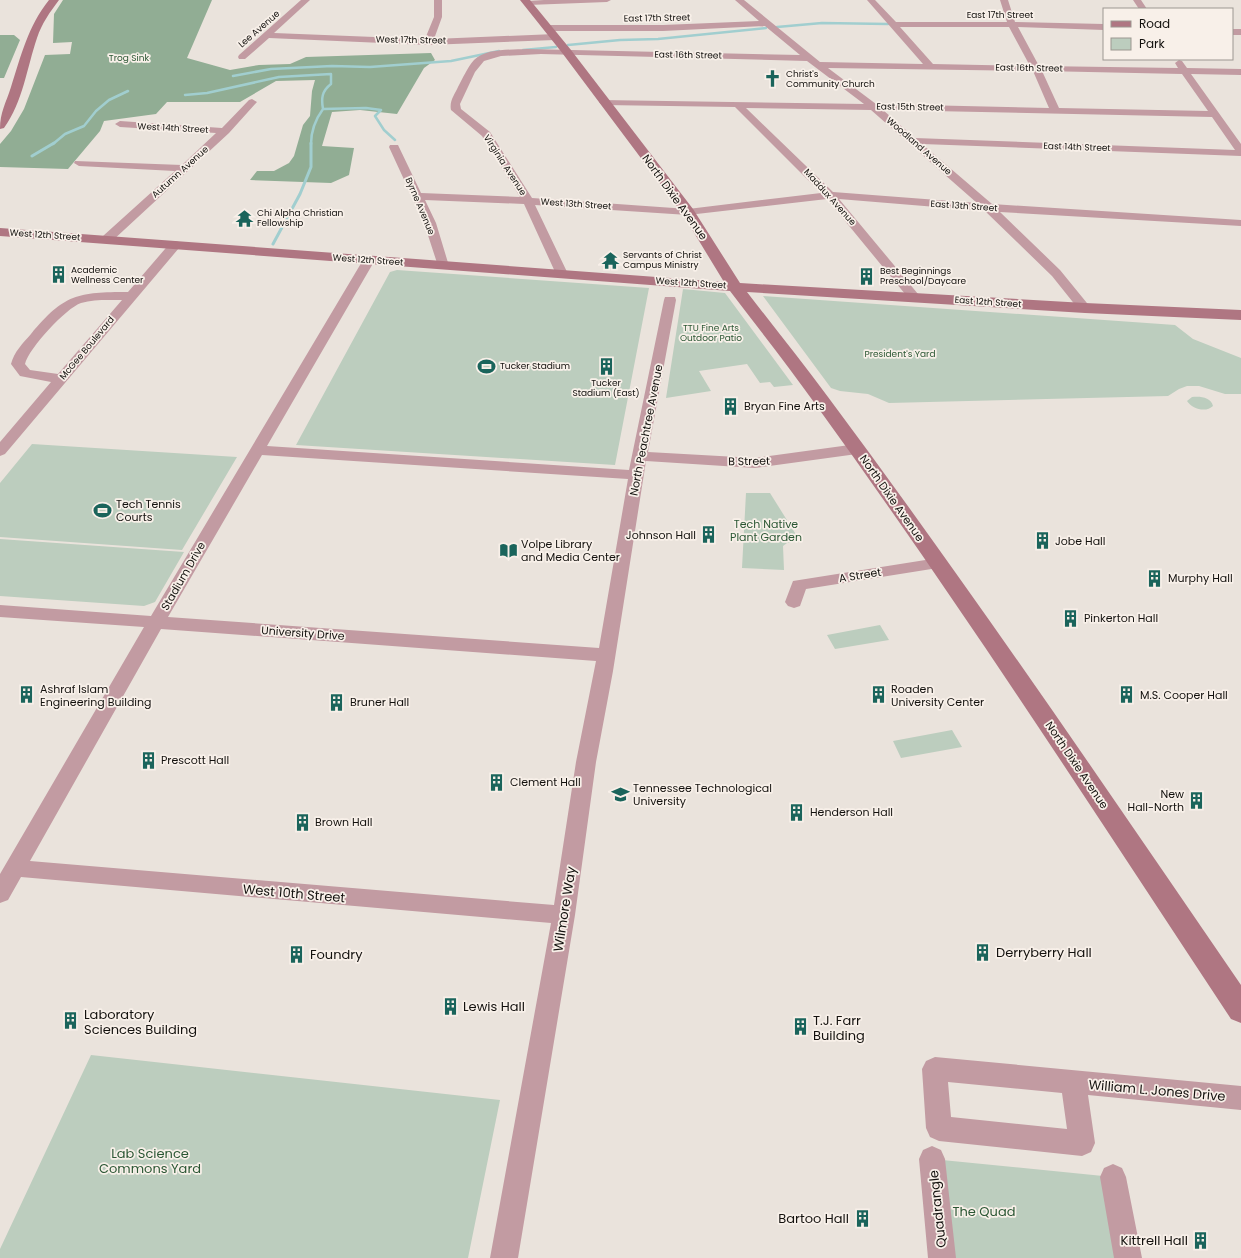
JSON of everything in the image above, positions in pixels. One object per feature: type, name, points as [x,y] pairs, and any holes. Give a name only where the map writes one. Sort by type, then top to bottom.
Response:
[{"type":"street","points":[[0,125],[14,95],[38,23],[54,0]]},
{"type":"street","name":"Lee Avenue","points":[[242,57],[306,0]]},
{"type":"street","points":[[428,42],[434,32],[438,15],[438,0]]},
{"type":"street","points":[[526,2],[607,0]]},
{"type":"street","name":"Woodland Avenue","points":[[739,0],[808,58],[872,106],[989,208],[1056,273],[1085,308]]},
{"type":"street","points":[[871,0],[895,25],[930,66]]},
{"type":"street","points":[[1004,0],[1012,24],[1036,68],[1055,110]]},
{"type":"street","name":"North Dixie Avenue","points":[[526,2],[567,52],[688,212],[735,287],[857,449],[938,563],[1081,771],[1241,1010]]},
{"type":"street","name":"East 17th Street","points":[[552,33],[766,23]]},
{"type":"street","name":"East 17th Street","points":[[895,25],[1012,24],[1103,27]]},
{"type":"street","name":"West 17th Street","points":[[267,35],[428,42],[552,33]]},
{"type":"street","name":"East 16th Street","points":[[518,53],[557,51],[808,58]]},
{"type":"street","name":"Virginia Avenue","points":[[518,53],[495,55],[481,60],[474,66],[454,106],[459,113],[486,134],[528,201],[562,274]]},
{"type":"street","points":[[1177,60],[1216,114],[1241,152]]},
{"type":"street","name":"East 16th Street","points":[[818,65],[1241,72]]},
{"type":"street","name":"Autumn Avenue","points":[[107,240],[225,131],[252,102]]},
{"type":"street","name":"East 15th Street","points":[[604,102],[872,106],[1216,114]]},
{"type":"street","name":"Maddux Avenue","points":[[737,104],[830,195],[914,297]]},
{"type":"street","name":"West 14th Street","points":[[120,124],[225,131]]},
{"type":"street","name":"East 14th Street","points":[[913,141],[1241,152]]},
{"type":"street","name":"Byrne Avenue","points":[[394,147],[430,223],[443,266]]},
{"type":"street","points":[[79,163],[184,168]]},
{"type":"street","name":"East 13th Street","points":[[688,212],[830,195],[989,208],[1241,223]]},
{"type":"street","name":"West 13th Street","points":[[417,196],[528,201],[688,212]]},
{"type":"street","name":"West 12th Street","points":[[0,232],[735,287]]},
{"type":"street","name":"McGee Boulevard","points":[[0,451],[175,245]]},
{"type":"street","name":"Stadium Drive","points":[[9,879],[156,622],[369,260]]},
{"type":"street","name":"East 12th Street","points":[[735,287],[1085,308],[1241,315]]},
{"type":"street","points":[[61,379],[41,377],[25,373],[18,364],[20,356],[61,309],[75,301],[93,297],[131,296]]},
{"type":"street","name":"North Peachtree Avenue","points":[[622,560],[636,475],[641,456],[670,300]]},
{"type":"street","name":"B Street","points":[[641,456],[755,463],[857,449]]},
{"type":"street","points":[[257,450],[636,475]]},
{"type":"street","name":"Wilmore Way","points":[[504,1258],[564,915],[586,762],[622,560]]},
{"type":"street","name":"A Street","points":[[794,602],[799,585],[938,563]]},
{"type":"street","name":"University Drive","points":[[0,611],[606,655]]},
{"type":"street","name":"West 10th Street","points":[[9,879],[564,915]]},
{"type":"street","name":"William L. Jones Drive","points":[[1073,1083],[1082,1143],[939,1128],[935,1068],[1073,1083],[1241,1098]]},
{"type":"street","name":"Quadrangle","points":[[932,1159],[942,1258]]},
{"type":"street","points":[[1113,1176],[1128,1258]]},
{"type":"green space","name":"Trog Sink","points":[[63,0],[212,0],[187,58],[230,70],[259,65],[290,64],[306,57],[431,53],[435,60],[424,68],[397,114],[360,110],[332,112],[322,146],[354,148],[349,175],[331,183],[250,180],[257,171],[274,171],[289,163],[294,156],[303,125],[310,116],[312,91],[315,80],[276,81],[240,102],[167,102],[156,114],[104,121],[100,131],[68,169],[0,167],[0,144],[11,131],[24,109],[45,55],[70,54],[72,42],[53,43],[54,14]]},
{"type":"green space","points":[[0,35],[14,35],[20,40],[4,78],[0,78]]},
{"type":"green space","name":"Tucker Stadium","points":[[397,270],[649,288],[615,465],[296,445],[390,272]]},
{"type":"green space","name":"TTU Fine Arts Outdoor Patio","points":[[683,289],[725,293],[793,385],[774,387],[770,382],[760,383],[747,364],[699,371],[711,391],[666,398]]},
{"type":"green space","name":"President's Yard","points":[[763,296],[1175,325],[1193,339],[1241,358],[1241,394],[1225,394],[1199,386],[1187,386],[1168,396],[889,403],[868,394],[840,391],[831,388]]},
{"type":"green space","points":[[1192,397],[1202,397],[1208,399],[1213,406],[1203,410],[1196,408],[1187,401]]},
{"type":"green space","name":"Tech Tennis Courts","points":[[32,444],[237,457],[182,550],[0,537],[0,483]]},
{"type":"green space","name":"Tech Native Plant Garden","points":[[746,493],[770,493],[800,541],[787,543],[783,546],[784,570],[742,568]]},
{"type":"green space","points":[[0,539],[184,552],[155,602],[144,606],[0,596]]},
{"type":"green space","points":[[880,625],[889,640],[835,649],[827,635]]},
{"type":"green space","points":[[952,730],[962,747],[901,758],[893,741]]},
{"type":"green space","name":"Lab Science Commons Yard","points":[[91,1055],[500,1100],[468,1258],[0,1258],[0,1249]]},
{"type":"green space","name":"The Quad","points":[[932,1159],[1113,1177],[1128,1258],[941,1258]]},
{"type":"waterway","points":[[777,27],[822,23],[888,24]]},
{"type":"waterway","points":[[568,45],[620,40],[658,39],[766,28]]},
{"type":"waterway","points":[[523,50],[556,47]]},
{"type":"waterway","points":[[233,76],[271,69],[332,66],[370,67],[451,61],[499,51]]},
{"type":"waterway","points":[[185,95],[207,93],[279,77],[331,74],[331,84],[323,95],[323,109]]},
{"type":"waterway","points":[[53,144],[65,134],[84,126],[96,111],[109,100],[128,91]]},
{"type":"waterway","points":[[323,109],[366,108],[381,110],[375,116],[384,130],[395,140]]},
{"type":"waterway","points":[[311,144],[314,125],[323,109]]},
{"type":"waterway","points":[[32,156],[54,143]]},
{"type":"waterway","points":[[273,244],[300,194],[311,167],[311,144]]},
{"type":"place","name":"Christ's Community Church","points":[[773,79]]},
{"type":"place","name":"Chi Alpha Christian Fellowship","points":[[244,218]]},
{"type":"place","name":"Servants of Christ Campus Ministry","points":[[610,260]]},
{"type":"place","name":"Academic Wellness Center","points":[[58,275]]},
{"type":"place","name":"Best Beginnings Preschool/Daycare","points":[[867,276]]},
{"type":"place","name":"Tucker Stadium","points":[[487,366]]},
{"type":"place","name":"Tucker Stadium (East)","points":[[606,366]]},
{"type":"place","name":"Bryan Fine Arts","points":[[731,406]]},
{"type":"place","name":"Tech Tennis Courts","points":[[103,510]]},
{"type":"place","name":"Johnson Hall","points":[[709,535]]},
{"type":"place","name":"Jobe Hall","points":[[1042,541]]},
{"type":"place","name":"Volpe Library and Media Center","points":[[508,550]]},
{"type":"place","name":"Murphy Hall","points":[[1155,578]]},
{"type":"place","name":"Pinkerton Hall","points":[[1071,618]]},
{"type":"place","name":"Ashraf Islam Engineering Building","points":[[27,695]]},
{"type":"place","name":"Roaden University Center","points":[[878,695]]},
{"type":"place","name":"M.S. Cooper Hall","points":[[1127,695]]},
{"type":"place","name":"Bruner Hall","points":[[337,702]]},
{"type":"place","name":"Prescott Hall","points":[[148,760]]},
{"type":"place","name":"Clement Hall","points":[[497,782]]},
{"type":"place","name":"Tennessee Technological University","points":[[620,794]]},
{"type":"place","name":"New Hall-North","points":[[1197,800]]},
{"type":"place","name":"Henderson Hall","points":[[797,812]]},
{"type":"place","name":"Brown Hall","points":[[302,822]]},
{"type":"place","name":"Derryberry Hall","points":[[983,952]]},
{"type":"place","name":"Foundry","points":[[297,954]]},
{"type":"place","name":"Lewis Hall","points":[[450,1006]]},
{"type":"place","name":"Laboratory Sciences Building","points":[[71,1021]]},
{"type":"place","name":"T.J. Farr Building","points":[[800,1027]]},
{"type":"place","name":"Bartoo Hall","points":[[862,1218]]},
{"type":"place","name":"Kittrell Hall","points":[[1201,1240]]}]
